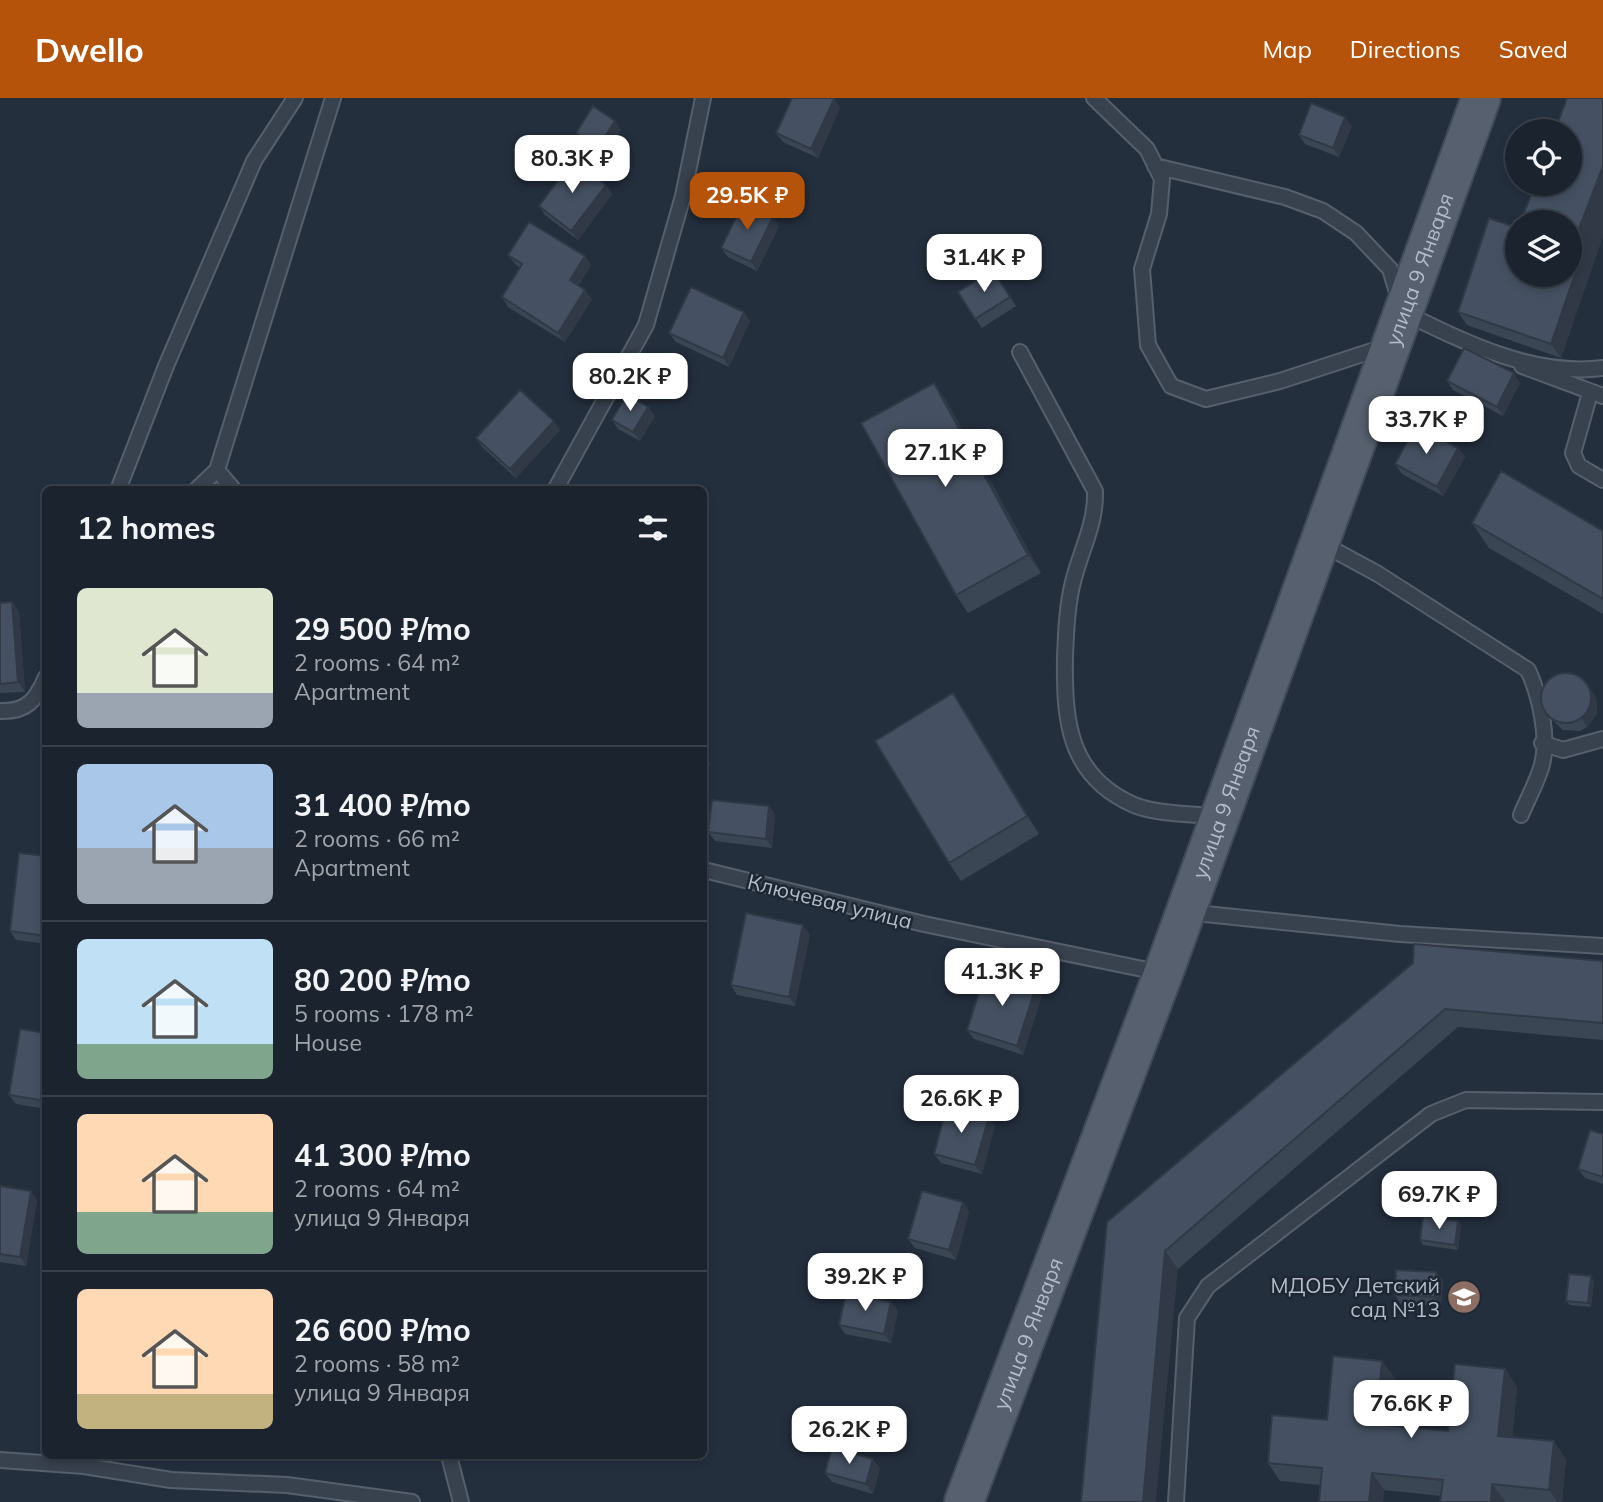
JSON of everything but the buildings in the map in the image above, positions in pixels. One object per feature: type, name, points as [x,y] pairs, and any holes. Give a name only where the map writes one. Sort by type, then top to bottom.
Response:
[{"type":"main road","name":"улица 9 Января","points":[[964,1502],[1163,974],[1481,98]]},
{"type":"lane","points":[[120,486],[166,366],[254,161],[295,98]]},
{"type":"lane","points":[[200,486],[217,470],[333,98]]},
{"type":"lane","points":[[557,486],[646,325],[683,196],[704,98]]},
{"type":"lane","points":[[1094,98],[1147,149],[1161,179],[1158,214],[1142,270],[1148,345],[1171,386],[1206,399],[1280,382],[1397,328],[1485,351],[1585,370],[1603,368]]},
{"type":"lane","points":[[1156,166],[1285,197],[1323,211],[1356,233],[1390,269],[1397,328]]},
{"type":"lane","points":[[1485,351],[1596,394],[1573,453],[1579,466],[1603,480]]},
{"type":"lane","points":[[1020,352],[1095,491],[1096,513],[1073,579],[1065,643],[1064,709],[1076,750],[1103,788],[1137,806],[1220,817]]},
{"type":"lane","points":[[217,470],[231,486]]},
{"type":"lane","points":[[1320,542],[1378,574],[1528,670],[1537,691],[1542,714],[1542,766],[1521,815]]},
{"type":"lane","points":[[0,711],[15,712],[36,700],[42,686]]},
{"type":"lane","points":[[1542,743],[1563,750],[1603,739]]},
{"type":"lane","name":"Ключевая улица","points":[[707,871],[924,925],[1163,974]]},
{"type":"lane","points":[[1185,912],[1400,934],[1603,946]]},
{"type":"lane","points":[[1175,1502],[1187,1318],[1208,1286],[1431,1114],[1466,1100],[1603,1102]]},
{"type":"lane","points":[[450,1459],[461,1502]]},
{"type":"lane","points":[[0,1460],[84,1461],[171,1480],[287,1485],[412,1502]]},
{"type":"place","name":"МДОБУ Детский сад №13","points":[[1464,1297]]}]
